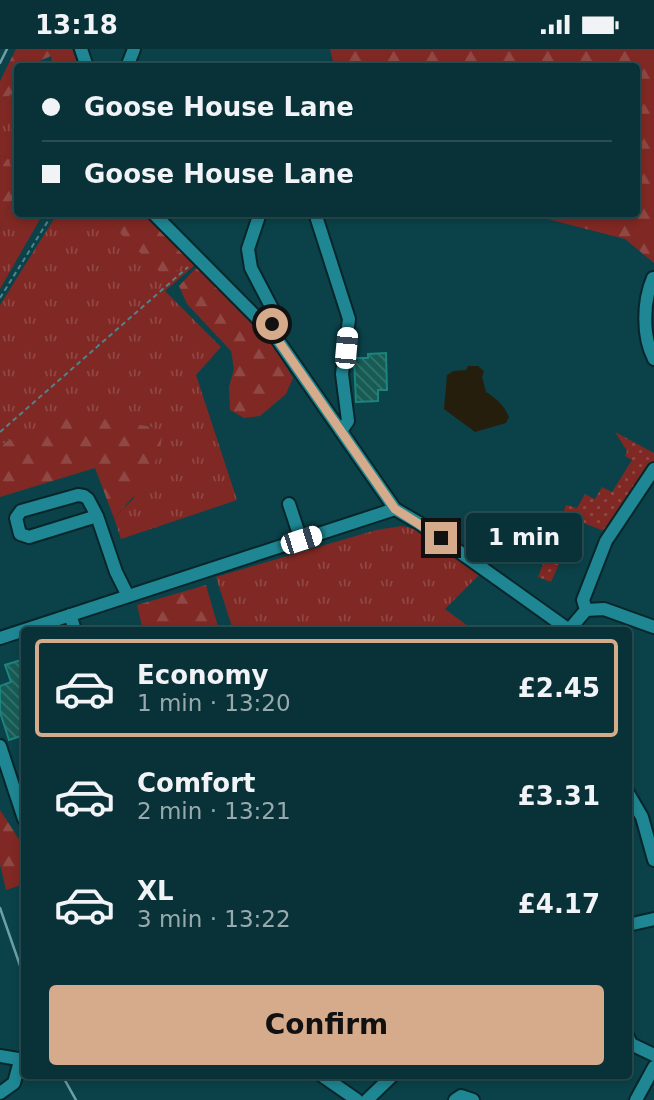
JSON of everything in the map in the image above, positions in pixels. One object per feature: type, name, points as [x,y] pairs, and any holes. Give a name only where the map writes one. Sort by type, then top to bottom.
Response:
[{"type":"street","points":[[157,217],[275,336],[395,509],[419,523],[565,627]]},
{"type":"street","points":[[259,217],[248,249],[251,268],[275,314],[274,320],[267,328]]},
{"type":"street","points":[[316,217],[349,319],[342,374],[348,421],[341,431]]},
{"type":"street","points":[[653,278],[646,293],[645,319],[654,359]]},
{"type":"street","points":[[586,610],[583,600],[606,541],[654,469]]},
{"type":"street","points":[[97,516],[29,537],[20,534],[16,519],[20,511],[78,495],[88,499],[97,516],[116,572],[128,596]]},
{"type":"street","points":[[289,504],[301,540]]},
{"type":"street","points":[[33,627],[395,509]]},
{"type":"street","points":[[572,627],[586,610],[604,609],[654,627]]},
{"type":"street","points":[[70,615],[74,627]]},
{"type":"street","points":[[0,638],[21,631]]},
{"type":"street","points":[[0,746],[21,810]]},
{"type":"street","points":[[632,800],[642,817],[654,860]]},
{"type":"street","points":[[632,924],[654,919]]},
{"type":"street","points":[[632,1044],[654,1055]]},
{"type":"street","points":[[0,1056],[21,1061]]},
{"type":"street","points":[[0,1093],[14,1083],[21,1064]]},
{"type":"street","points":[[636,1100],[654,1067]]},
{"type":"street","points":[[329,1079],[367,1099],[389,1079]]},
{"type":"street","points":[[455,1100],[461,1096],[473,1100]]},
{"type":"path","points":[[0,299],[50,217]]},
{"type":"path","points":[[0,432],[197,259]]},
{"type":"green space","points":[[16,49],[72,49],[77,63],[53,63],[51,56],[36,63],[14,63],[14,92],[0,102],[0,81]]},
{"type":"green space","points":[[330,49],[654,49],[654,263],[625,239],[540,217],[640,217],[640,63],[333,63]]},
{"type":"green space","points":[[14,92],[14,217],[41,217],[0,289],[0,230],[13,197],[7,158],[0,155],[0,102]]},
{"type":"green space","points":[[0,155],[7,158],[14,173],[14,186],[13,197],[0,230]]},
{"type":"green space","points":[[55,217],[108,217],[121,234],[191,258],[196,264],[165,291],[221,347],[196,375],[237,500],[121,539],[114,518],[133,499],[152,427],[128,424],[14,437],[0,446],[0,305]]},
{"type":"green space","points":[[108,217],[150,217],[191,258],[167,279],[121,234]]},
{"type":"green space","points":[[197,267],[258,326],[293,378],[286,394],[260,416],[244,418],[230,410],[229,387],[234,369],[231,351],[187,304],[179,286]]},
{"type":"green space","points":[[92,417],[152,427],[162,437],[151,471],[138,491],[114,518],[95,468],[0,497],[0,446],[57,418]]},
{"type":"green space","points":[[615,432],[654,453],[654,463],[607,532],[578,521],[551,582],[538,577],[566,505],[577,508],[585,494],[595,499],[602,487],[612,492],[632,460],[625,456],[627,451]]},
{"type":"green space","points":[[402,526],[419,530],[478,573],[445,609],[469,627],[232,627],[216,577],[376,530]]},
{"type":"green space","points":[[206,585],[218,627],[142,627],[137,605]]},
{"type":"green space","points":[[0,810],[21,842],[21,885],[6,890],[0,864]]},
{"type":"shaded area","points":[[468,366],[478,366],[484,371],[482,377],[486,392],[505,409],[509,417],[506,423],[475,432],[444,409],[447,375],[453,371],[466,370]]},
{"type":"building","points":[[386,353],[387,390],[378,390],[378,401],[356,402],[354,358],[368,358],[368,354]]},
{"type":"building","points":[[21,660],[21,736],[9,740],[0,712],[0,686],[11,682],[5,665]]},
{"type":"railway","points":[[0,63],[7,49]]},
{"type":"railway","points":[[0,908],[21,968]]},
{"type":"railway","points":[[64,1079],[76,1100]]},
{"type":"route","points":[[272,324],[267,328],[395,509],[441,538]]}]
